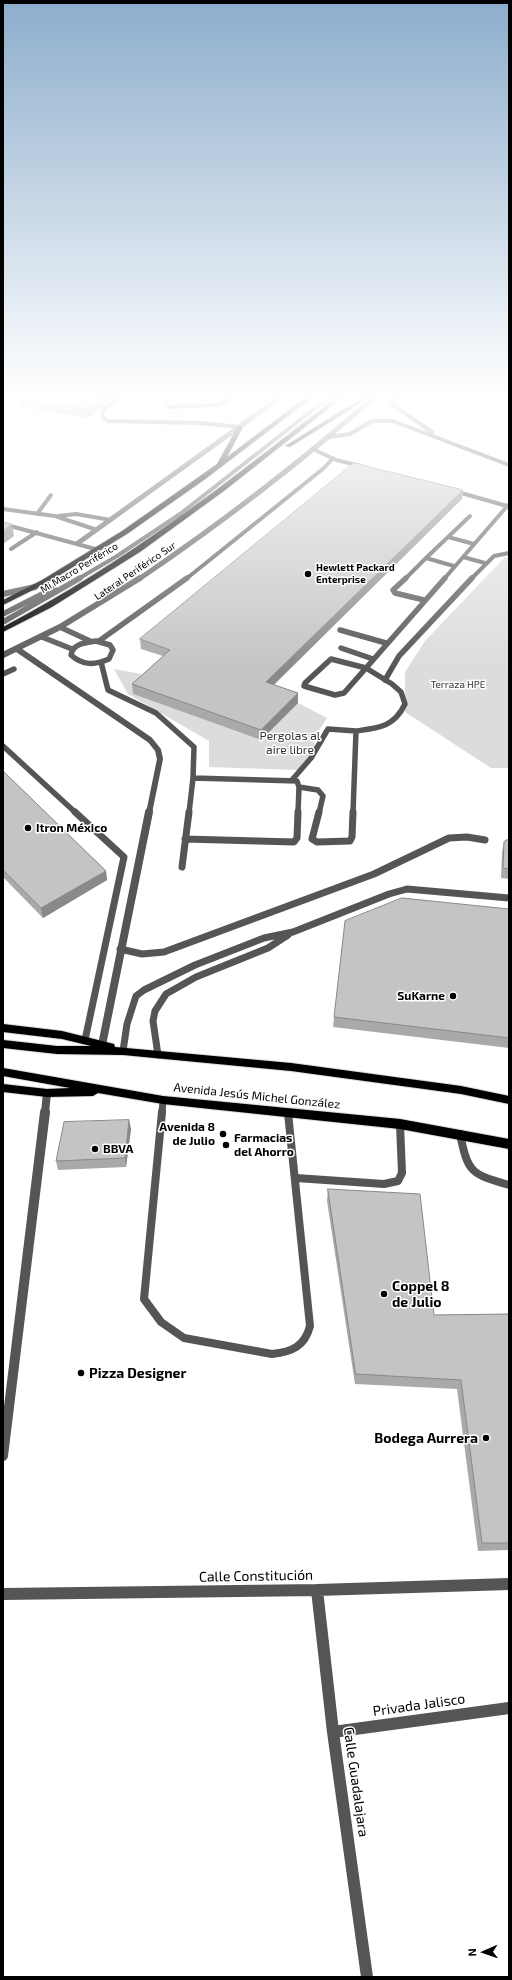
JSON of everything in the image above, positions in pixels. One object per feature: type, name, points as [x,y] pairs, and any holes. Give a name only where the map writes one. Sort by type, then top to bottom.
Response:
[{"type":"highway","points":[[3,603],[38,586],[99,550],[190,486]]},
{"type":"highway","points":[[3,630],[26,619],[140,549],[226,486]]},
{"type":"main road","points":[[3,1028],[62,1035],[123,1051]]},
{"type":"main road","points":[[3,1044],[57,1050],[123,1051],[314,1070],[461,1090],[509,1100]]},
{"type":"main road","name":"Avenida Jesús Michel González","points":[[3,1072],[47,1078],[163,1100],[400,1124],[509,1144]]},
{"type":"main road","points":[[3,1088],[47,1093],[115,1092]]},
{"type":"street","points":[[78,543],[158,486]]},
{"type":"street","name":"Lateral Periférico Sur","points":[[3,655],[62,628],[90,611],[210,531],[265,486]]},
{"type":"street","points":[[3,594],[38,586]]},
{"type":"street","points":[[17,649],[150,740],[158,750],[160,760],[120,949],[102,1045]]},
{"type":"street","points":[[3,1456],[47,1093]]},
{"type":"street","name":"Calle Constitución","points":[[3,1594],[317,1590],[509,1584]]},
{"type":"street","name":"Calle Guadalajara","points":[[317,1590],[333,1732],[367,1977]]},
{"type":"street","name":"Privada Jalisco","points":[[333,1732],[509,1708]]},
{"type":"lane","name":"Mi Macro Periférico","points":[[3,614],[59,586],[114,554],[176,511],[208,486]]},
{"type":"lane","name":"Mi Macro Periférico","points":[[3,622],[117,556],[180,514],[215,486]]},
{"type":"lane","points":[[99,641],[199,569],[301,486]]},
{"type":"lane","points":[[292,780],[311,758],[328,729],[332,728],[356,732],[390,724],[398,719],[402,712],[405,704],[402,692],[399,688],[365,668],[330,660],[305,682],[304,686],[335,695],[341,695],[365,668],[386,643],[454,566],[463,557],[508,505],[447,489]]},
{"type":"lane","points":[[37,514],[51,494]]},
{"type":"lane","points":[[3,509],[55,516],[76,514],[111,520]]},
{"type":"lane","points":[[55,516],[97,530]]},
{"type":"lane","points":[[424,600],[395,593],[393,590],[470,516]]},
{"type":"lane","points":[[3,524],[78,543],[99,550]]},
{"type":"lane","points":[[11,549],[37,532]]},
{"type":"lane","points":[[448,537],[474,544]]},
{"type":"lane","points":[[385,680],[399,656],[485,563],[494,556],[509,553]]},
{"type":"lane","points":[[463,557],[485,563]]},
{"type":"lane","points":[[426,558],[454,566]]},
{"type":"lane","points":[[62,628],[90,641]]},
{"type":"lane","points":[[340,630],[386,643]]},
{"type":"lane","points":[[42,637],[72,650]]},
{"type":"lane","points":[[90,641],[99,641],[110,645],[113,650],[109,658],[101,662],[91,664],[76,661],[71,655],[72,650],[79,644],[90,641]]},
{"type":"lane","points":[[342,648],[373,658]]},
{"type":"lane","points":[[101,662],[108,690],[156,713],[192,744],[195,753],[193,778],[182,867]]},
{"type":"lane","points":[[3,674],[14,669]]},
{"type":"lane","points":[[299,787],[318,790],[323,796],[312,839],[317,842],[350,841],[352,837],[356,732]]},
{"type":"lane","points":[[3,746],[124,857],[124,863],[85,1040]]},
{"type":"lane","points":[[185,839],[288,843],[294,842],[297,838],[299,787],[297,781],[193,778]]},
{"type":"lane","points":[[120,949],[140,955],[151,955],[164,952],[374,874],[449,838],[467,837],[485,840]]},
{"type":"lane","points":[[123,1051],[131,1008],[136,996],[144,990],[195,965],[264,938],[293,932],[407,888],[509,898]]},
{"type":"lane","points":[[158,1055],[153,1021],[155,1011],[166,994],[196,977],[268,948],[293,932]]},
{"type":"lane","points":[[163,1100],[144,1299],[152,1312],[173,1332],[184,1338],[272,1354],[285,1353],[297,1349],[308,1336],[310,1315],[288,1113]]},
{"type":"lane","points":[[296,1178],[384,1184],[398,1181],[402,1173],[400,1124]]},
{"type":"lane","points":[[460,1134],[466,1163],[473,1173],[509,1185]]},
{"type":"green space","name":"Terraza HPE","points":[[505,557],[509,557],[509,768],[491,768],[405,712],[405,672],[425,641]]},
{"type":"green space","name":"Pergolas al aire libre","points":[[114,669],[141,674],[133,694],[261,740],[298,703],[327,718],[316,735],[314,750],[297,770],[209,767],[209,741],[128,694]]},
{"type":"building","name":"Hewlett Packard Enterprise","points":[[326,486],[448,486],[463,490],[266,682],[298,693],[261,730],[132,684],[170,650],[140,639]]},
{"type":"building","points":[[3,522],[12,524],[3,531]]},
{"type":"building","name":"Itron México","points":[[3,771],[106,871],[41,908],[3,870]]},
{"type":"building","points":[[509,839],[509,869],[503,868],[504,842]]},
{"type":"building","points":[[402,898],[509,909],[509,1038],[334,1017],[345,921]]},
{"type":"building","name":"BBVA","points":[[129,1120],[125,1158],[56,1161],[64,1122]]},
{"type":"building","points":[[328,1189],[420,1194],[434,1315],[509,1314],[509,1543],[482,1543],[461,1380],[356,1374]]},
{"type":"place","name":"Hewlett Packard Enterprise","points":[[308,574]]},
{"type":"place","name":"Itron México","points":[[28,828]]},
{"type":"place","name":"SuKarne","points":[[453,996]]},
{"type":"place","name":"Avenida 8 de Julio","points":[[223,1134]]},
{"type":"place","name":"Farmacias del Ahorro","points":[[226,1145]]},
{"type":"place","name":"BBVA","points":[[95,1149]]},
{"type":"place","name":"Coppel 8 de Julio","points":[[384,1294]]},
{"type":"place","name":"Pizza Designer","points":[[81,1373]]},
{"type":"place","name":"Bodega Aurrera","points":[[486,1438]]}]
